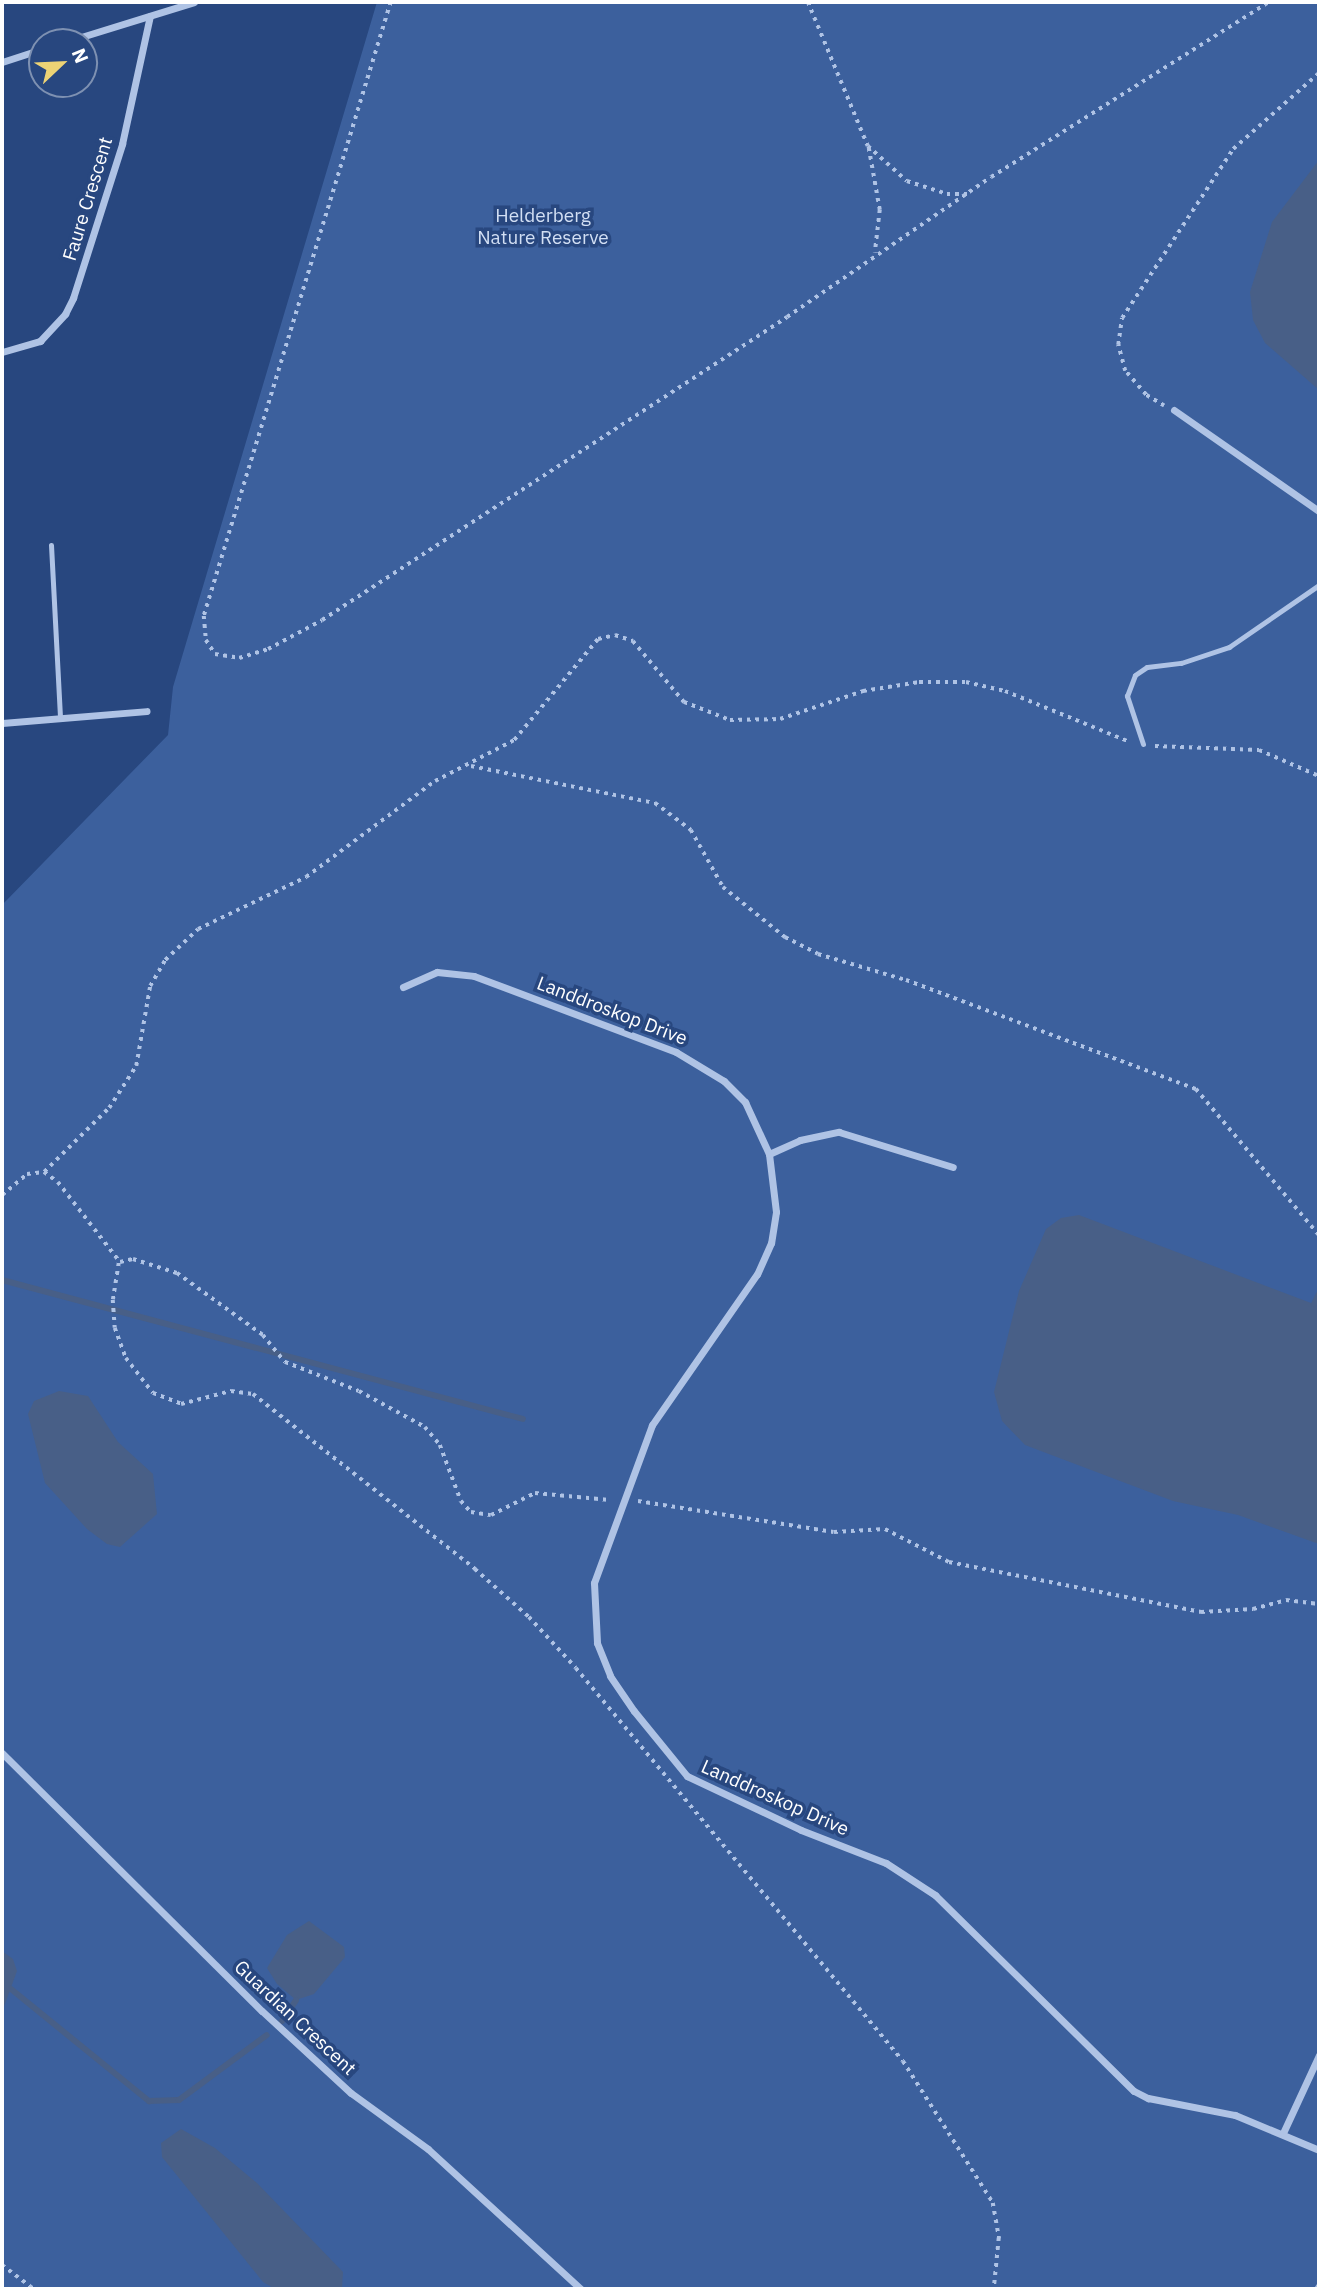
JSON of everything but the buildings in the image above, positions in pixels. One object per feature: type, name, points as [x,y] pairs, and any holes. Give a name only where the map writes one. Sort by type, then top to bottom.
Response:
[{"type":"street","points":[[98,32],[194,2]]},
{"type":"street","name":"Faure Crescent","points":[[2,352],[40,341],[65,314],[73,298],[122,144],[150,16]]},
{"type":"street","points":[[2,62],[28,54]]},
{"type":"street","points":[[1174,410],[1319,511]]},
{"type":"street","points":[[2,723],[147,711]]},
{"type":"street","name":"Landdroskop Drive","points":[[402,987],[437,972],[466,974],[676,1052],[724,1081],[745,1102],[769,1154],[776,1212],[771,1243],[757,1273],[652,1425],[622,1500],[594,1583],[597,1643],[618,1691],[687,1776],[911,1878],[1007,1964],[1134,2091],[1148,2098],[1235,2115],[1319,2150]]},
{"type":"street","points":[[769,1154],[800,1140],[839,1132],[953,1167]]},
{"type":"street","name":"Guardian Crescent","points":[[2,1754],[261,2011],[351,2093],[428,2149],[581,2289]]},
{"type":"street","points":[[1283,2133],[1319,2055]]},
{"type":"lane","points":[[51,545],[61,719]]},
{"type":"lane","points":[[1143,744],[1127,696],[1135,675],[1147,667],[1181,663],[1228,647],[1319,585]]},
{"type":"path","points":[[391,2],[204,616],[206,640],[215,654],[239,658],[268,649],[322,620],[969,194],[1269,2]]},
{"type":"path","points":[[808,2],[868,146],[881,219],[874,256]]},
{"type":"path","points":[[1174,410],[1146,395],[1125,370],[1118,345],[1122,318],[1233,149],[1319,73]]},
{"type":"path","points":[[868,146],[907,181],[947,194],[969,194]]},
{"type":"path","points":[[2,1195],[27,1174],[44,1172],[109,1108],[136,1066],[150,986],[165,960],[190,937],[306,877],[435,780],[469,766],[514,740],[590,644],[615,635],[640,646],[684,702],[730,720],[780,719],[863,691],[919,682],[966,682],[1005,691],[1074,722],[1143,744],[1259,750],[1319,776]]},
{"type":"path","points":[[469,766],[655,803],[691,830],[723,887],[785,937],[818,954],[906,979],[1196,1089],[1319,1235]]},
{"type":"path","points":[[44,1172],[58,1182],[120,1262],[112,1315],[126,1358],[153,1393],[181,1404],[238,1390],[253,1394],[475,1569],[529,1616],[576,1668],[903,2061],[993,2203],[999,2238],[995,2289]]},
{"type":"path","points":[[120,1262],[133,1259],[177,1273],[269,1344],[291,1366],[359,1391],[425,1427],[440,1445],[465,1507],[478,1515],[491,1515],[535,1493],[622,1500],[834,1532],[885,1529],[949,1562],[1201,1612],[1253,1609],[1286,1600],[1319,1604]]},
{"type":"path","points":[[2,2265],[34,2289]]},
{"type":"green space","name":"Helderberg Nature Reserve","points":[[377,2],[1319,2],[1319,2289],[2,2289],[2,905],[168,735],[173,687]]},
{"type":"shaded area","points":[[1319,160],[1319,390],[1265,343],[1253,320],[1250,292],[1272,222]]},
{"type":"shaded area","points":[[1079,1215],[1319,1306],[1319,1544],[1238,1515],[1173,1501],[1025,1445],[1002,1421],[994,1392],[1019,1291],[1046,1229],[1061,1218]]},
{"type":"shaded area","points":[[59,1391],[88,1396],[118,1442],[153,1474],[157,1514],[120,1547],[107,1544],[87,1529],[45,1483],[28,1414],[34,1401]]},
{"type":"shaded area","points":[[309,1921],[344,1947],[345,1957],[314,1994],[296,2000],[277,1984],[267,1968],[287,1935]]},
{"type":"shaded area","points":[[2,1951],[13,1959],[17,1971],[2,2012]]},
{"type":"shaded area","points":[[181,2129],[215,2148],[257,2183],[343,2272],[342,2289],[275,2289],[263,2282],[162,2157],[161,2143]]},
{"type":"waterway","points":[[2,1280],[523,1419]]},
{"type":"waterway","points":[[1314,1304],[1319,1294]]},
{"type":"waterway","points":[[11,1989],[149,2101],[179,2100],[267,2035]]},
{"type":"waterway","points":[[282,2021],[296,2000]]}]
